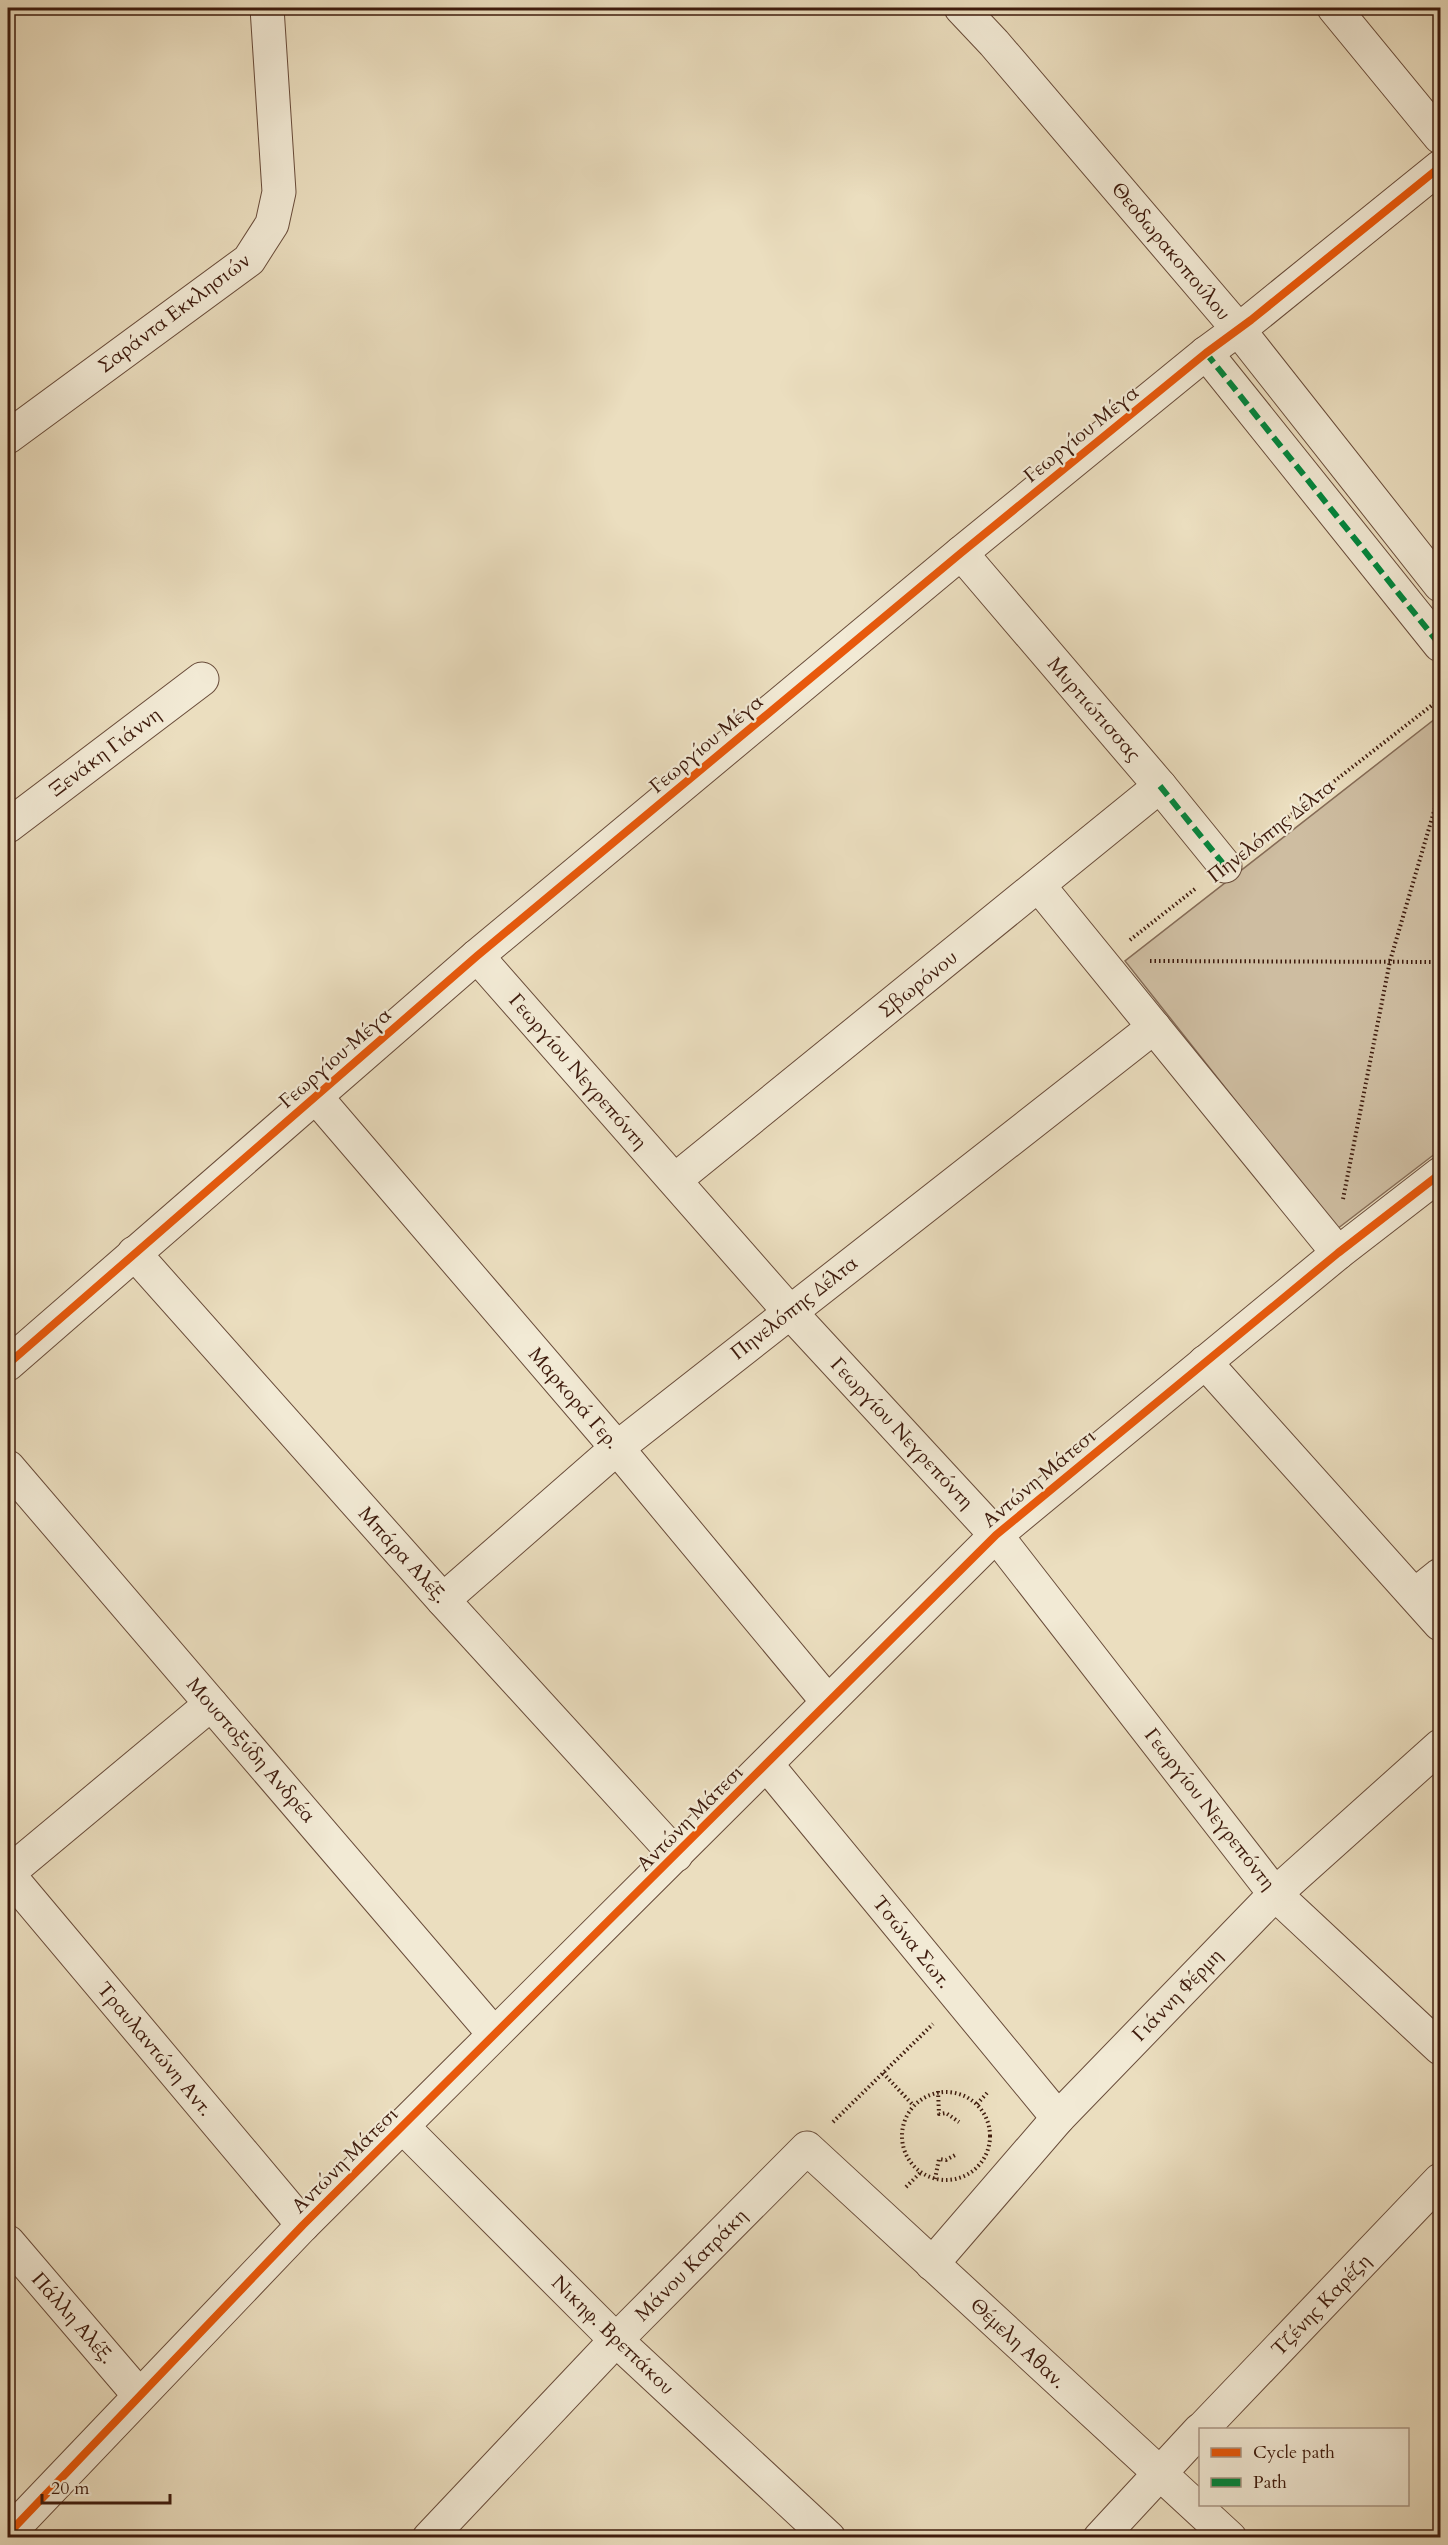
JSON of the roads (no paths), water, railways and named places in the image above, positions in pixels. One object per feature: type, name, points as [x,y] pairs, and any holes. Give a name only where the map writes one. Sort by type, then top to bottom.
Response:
[{"type":"street","name":"Σαράντα Εκκλησιών","points":[[8,437],[249,260],[272,224],[279,192],[267,8]]},
{"type":"street","name":"Θεοδωρακοπούλου","points":[[961,8],[1002,52],[1238,329],[1436,569]]},
{"type":"street","points":[[1334,8],[1440,137]]},
{"type":"street","name":"Γεωργίου Μέγα","points":[[8,1364],[477,956],[961,553],[1206,353],[1440,167]]},
{"type":"street","points":[[1206,353],[1440,645]]},
{"type":"street","name":"Μυρτιώτισσας","points":[[961,553],[1160,786],[1225,866]]},
{"type":"street","name":"Ξενάκη Γιάννη","points":[[8,826],[202,679]]},
{"type":"street","name":"Σβωρόνου","points":[[675,1180],[1160,786]]},
{"type":"street","points":[[1039,886],[1338,1253]]},
{"type":"street","name":"Γεωργίου Νεγρεπόντη","points":[[477,956],[789,1311],[996,1534],[1275,1894],[1440,2048]]},
{"type":"street","name":"Πηνελόπης Δέλτα","points":[[443,1600],[617,1448],[1154,1027]]},
{"type":"street","name":"Μαρκορά Γερ.","points":[[316,1097],[617,1448],[828,1702]]},
{"type":"street","name":"Αντώνη Μάτεσι","points":[[8,2534],[303,2225],[767,1765],[996,1534],[1338,1253],[1440,1174]]},
{"type":"street","name":"Μπάρα Αλέξ.","points":[[134,1253],[443,1600],[676,1855]]},
{"type":"street","points":[[1205,1362],[1440,1624]]},
{"type":"street","name":"Μουστοξύδη Ανδρέα","points":[[8,1467],[494,2034]]},
{"type":"street","points":[[1415,1595],[1440,1575]]},
{"type":"street","points":[[8,1874],[211,1704]]},
{"type":"street","name":"Γιάννη Φέρμη","points":[[932,2264],[1058,2118],[1275,1894],[1440,1746]]},
{"type":"street","name":"Τσώνα Σωτ.","points":[[767,1765],[1058,2118]]},
{"type":"street","name":"Τραυλαντώνη Αντ.","points":[[8,1874],[303,2225]]},
{"type":"street","name":"Νικηφ. Βρεττάκου","points":[[402,2126],[616,2340],[830,2538]]},
{"type":"street","name":"Θέμελη Αθαν.","points":[[807,2148],[1230,2538]]},
{"type":"street","name":"Μάνου Κατράκη","points":[[429,2538],[616,2340],[807,2148]]},
{"type":"street","name":"Τζένης Καρέζη","points":[[1203,2428],[1440,2180]]},
{"type":"street","name":"Πάλλη Αλέξ.","points":[[8,2242],[139,2395]]},
{"type":"street","name":"Τζένης Καρέζη","points":[[1100,2538],[1159,2472],[1199,2432]]}]
